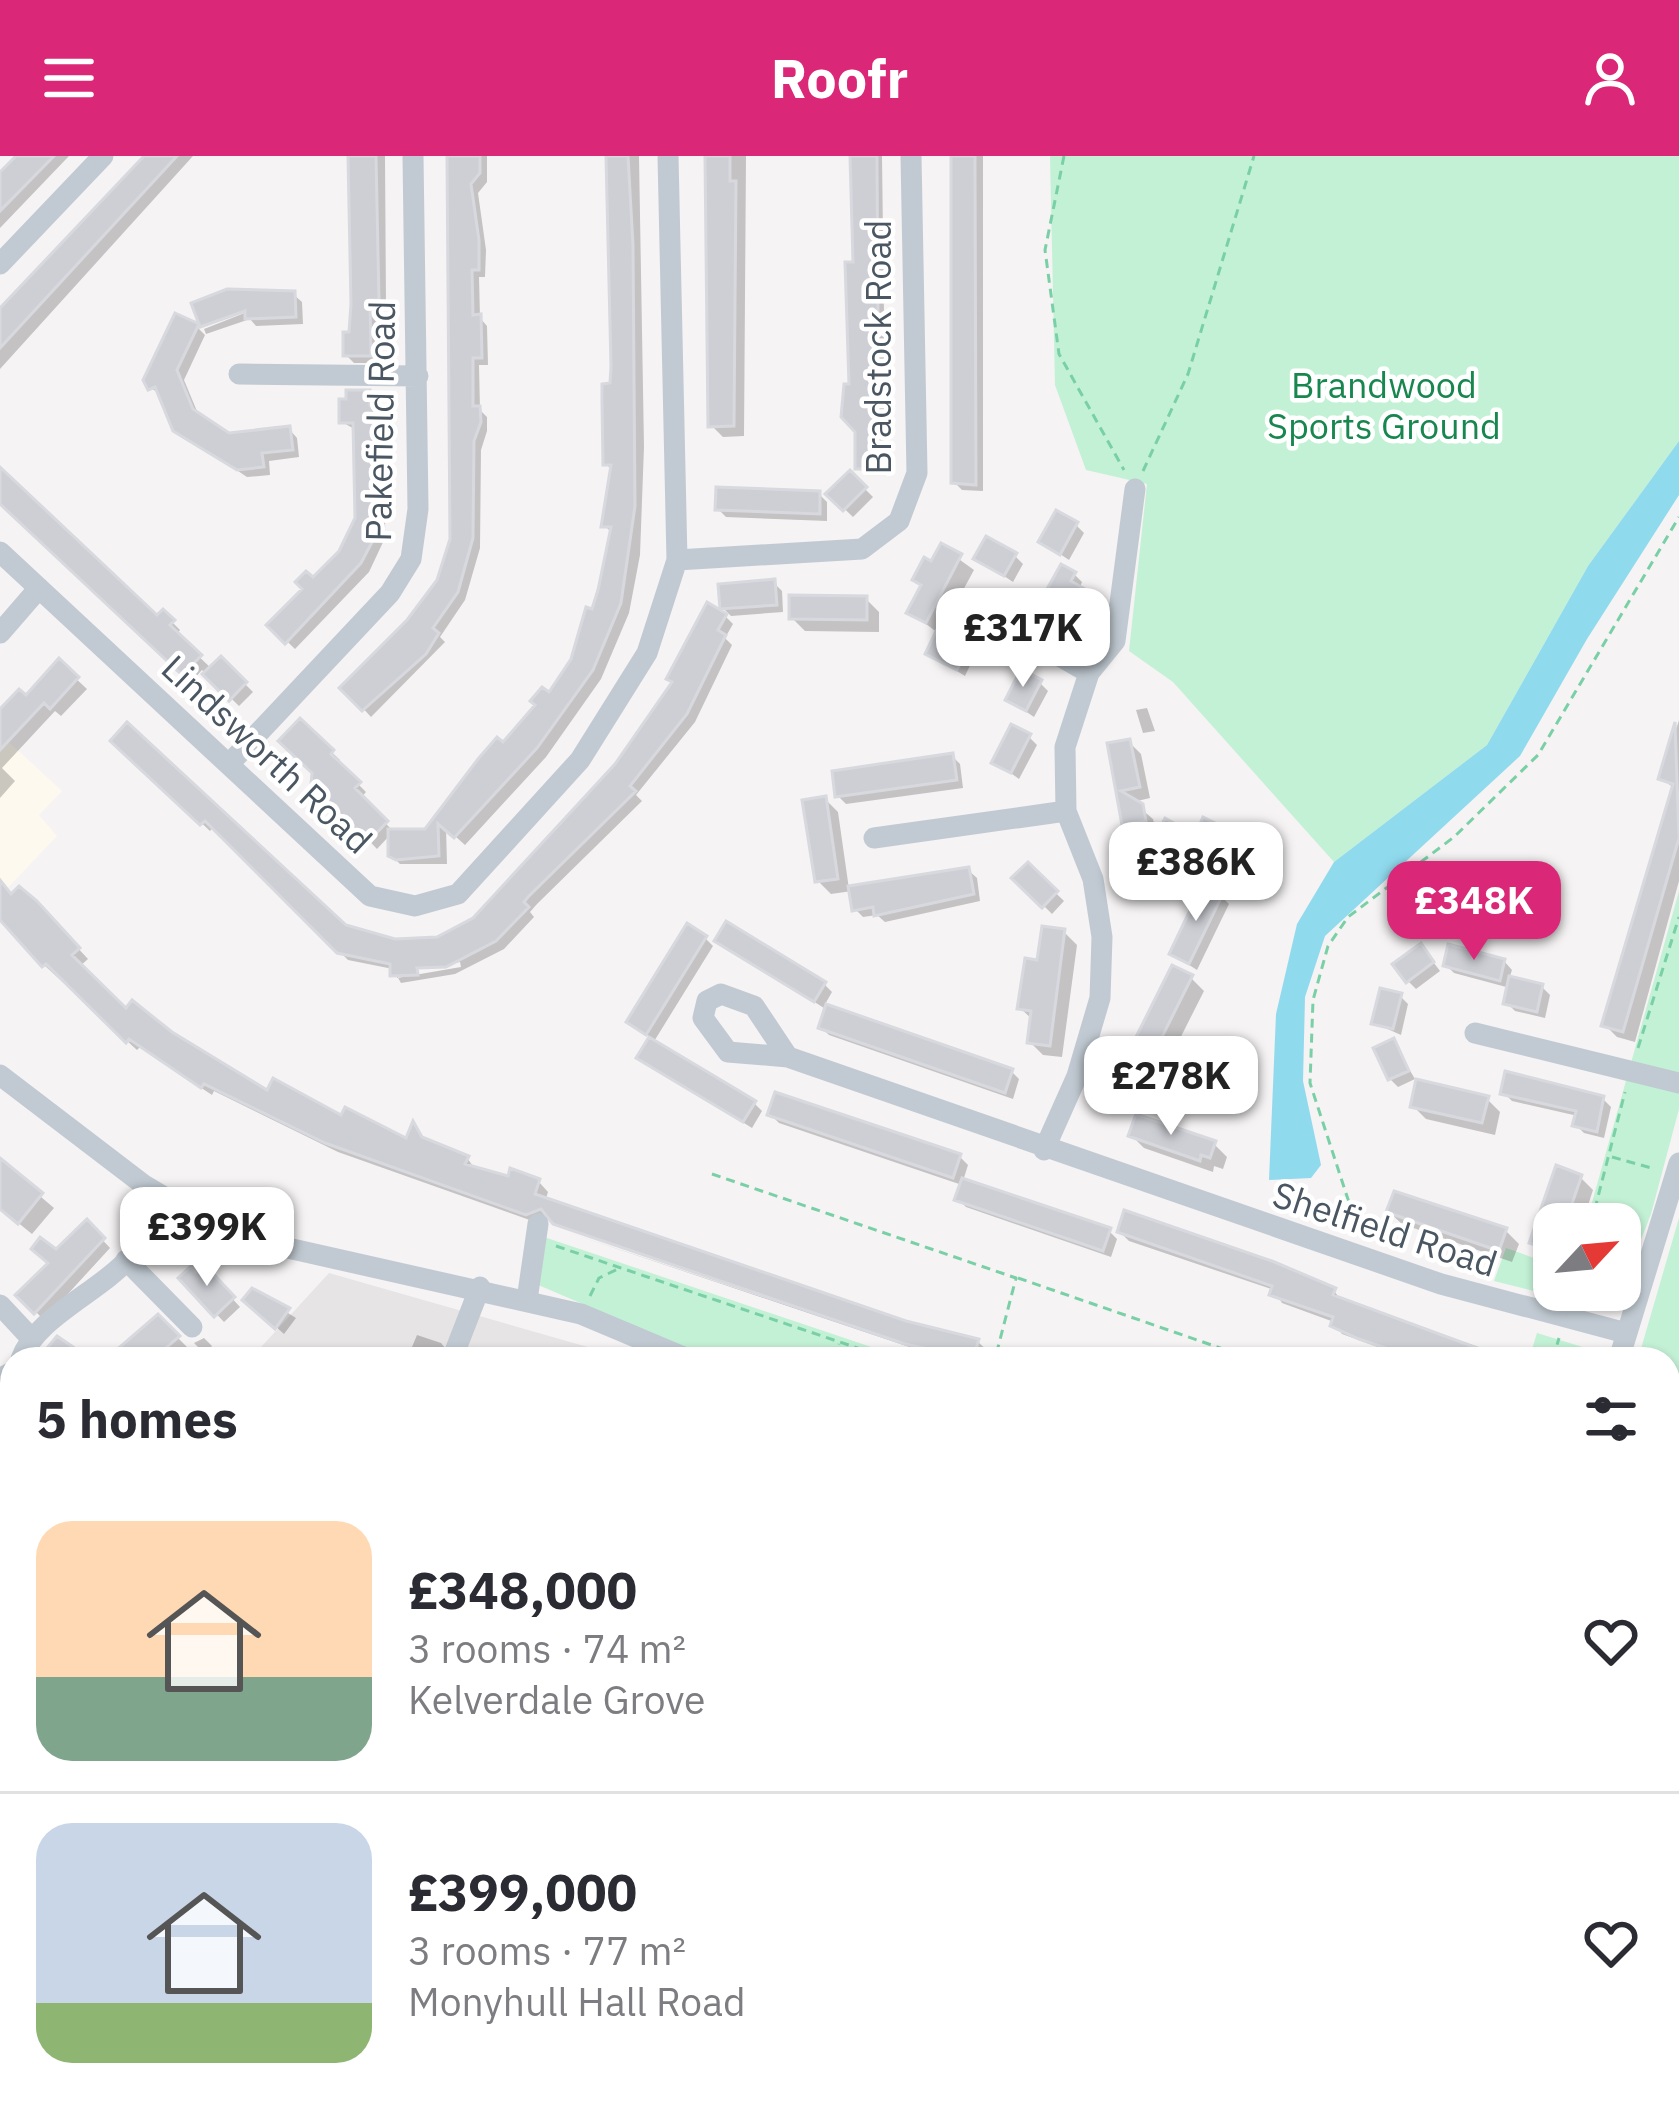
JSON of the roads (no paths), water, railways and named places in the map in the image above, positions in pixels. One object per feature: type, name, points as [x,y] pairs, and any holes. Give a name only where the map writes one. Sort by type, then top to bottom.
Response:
[{"type":"street","points":[[0,264],[103,156]]},
{"type":"street","name":"Pakefield Road","points":[[231,762],[364,623],[411,559],[418,509],[413,156]]},
{"type":"street","name":"Lindsworth Road","points":[[0,552],[370,896],[415,906],[458,894],[608,722],[647,653],[677,560],[668,156]]},
{"type":"street","name":"Bradstock Road","points":[[677,560],[862,549],[899,521],[917,473],[910,156]]},
{"type":"street","points":[[239,374],[418,376]]},
{"type":"street","points":[[1044,1150],[1077,1076],[1100,998],[1102,938],[1093,879],[1066,811],[1064,747],[1089,673],[1114,641],[1135,489]]},
{"type":"street","points":[[0,633],[39,589]]},
{"type":"street","points":[[971,605],[1089,673]]},
{"type":"street","points":[[874,838],[1066,811]]},
{"type":"street","points":[[1475,1034],[1679,1083]]},
{"type":"street","name":"Shelfield Road","points":[[788,1058],[1367,1260],[1626,1334]]},
{"type":"street","points":[[2,1081],[168,1199],[242,1236],[480,1287],[581,1314],[659,1347]]},
{"type":"street","points":[[1622,1347],[1677,1169]]},
{"type":"street","points":[[25,1347],[29,1336],[71,1309],[126,1260],[168,1199]]},
{"type":"street","points":[[527,1300],[536,1232]]},
{"type":"street","points":[[126,1260],[192,1328]]},
{"type":"street","points":[[457,1347],[480,1287]]},
{"type":"street","points":[[0,1305],[29,1336]]},
{"type":"water","points":[[1679,441],[1679,495],[1587,639],[1520,756],[1325,936],[1305,997],[1303,1081],[1321,1165],[1311,1178],[1269,1180],[1276,1014],[1297,924],[1334,862],[1487,745],[1588,566]]},
{"type":"park label","name":"Brandwood Sports Ground","points":[[1384,406]]}]
